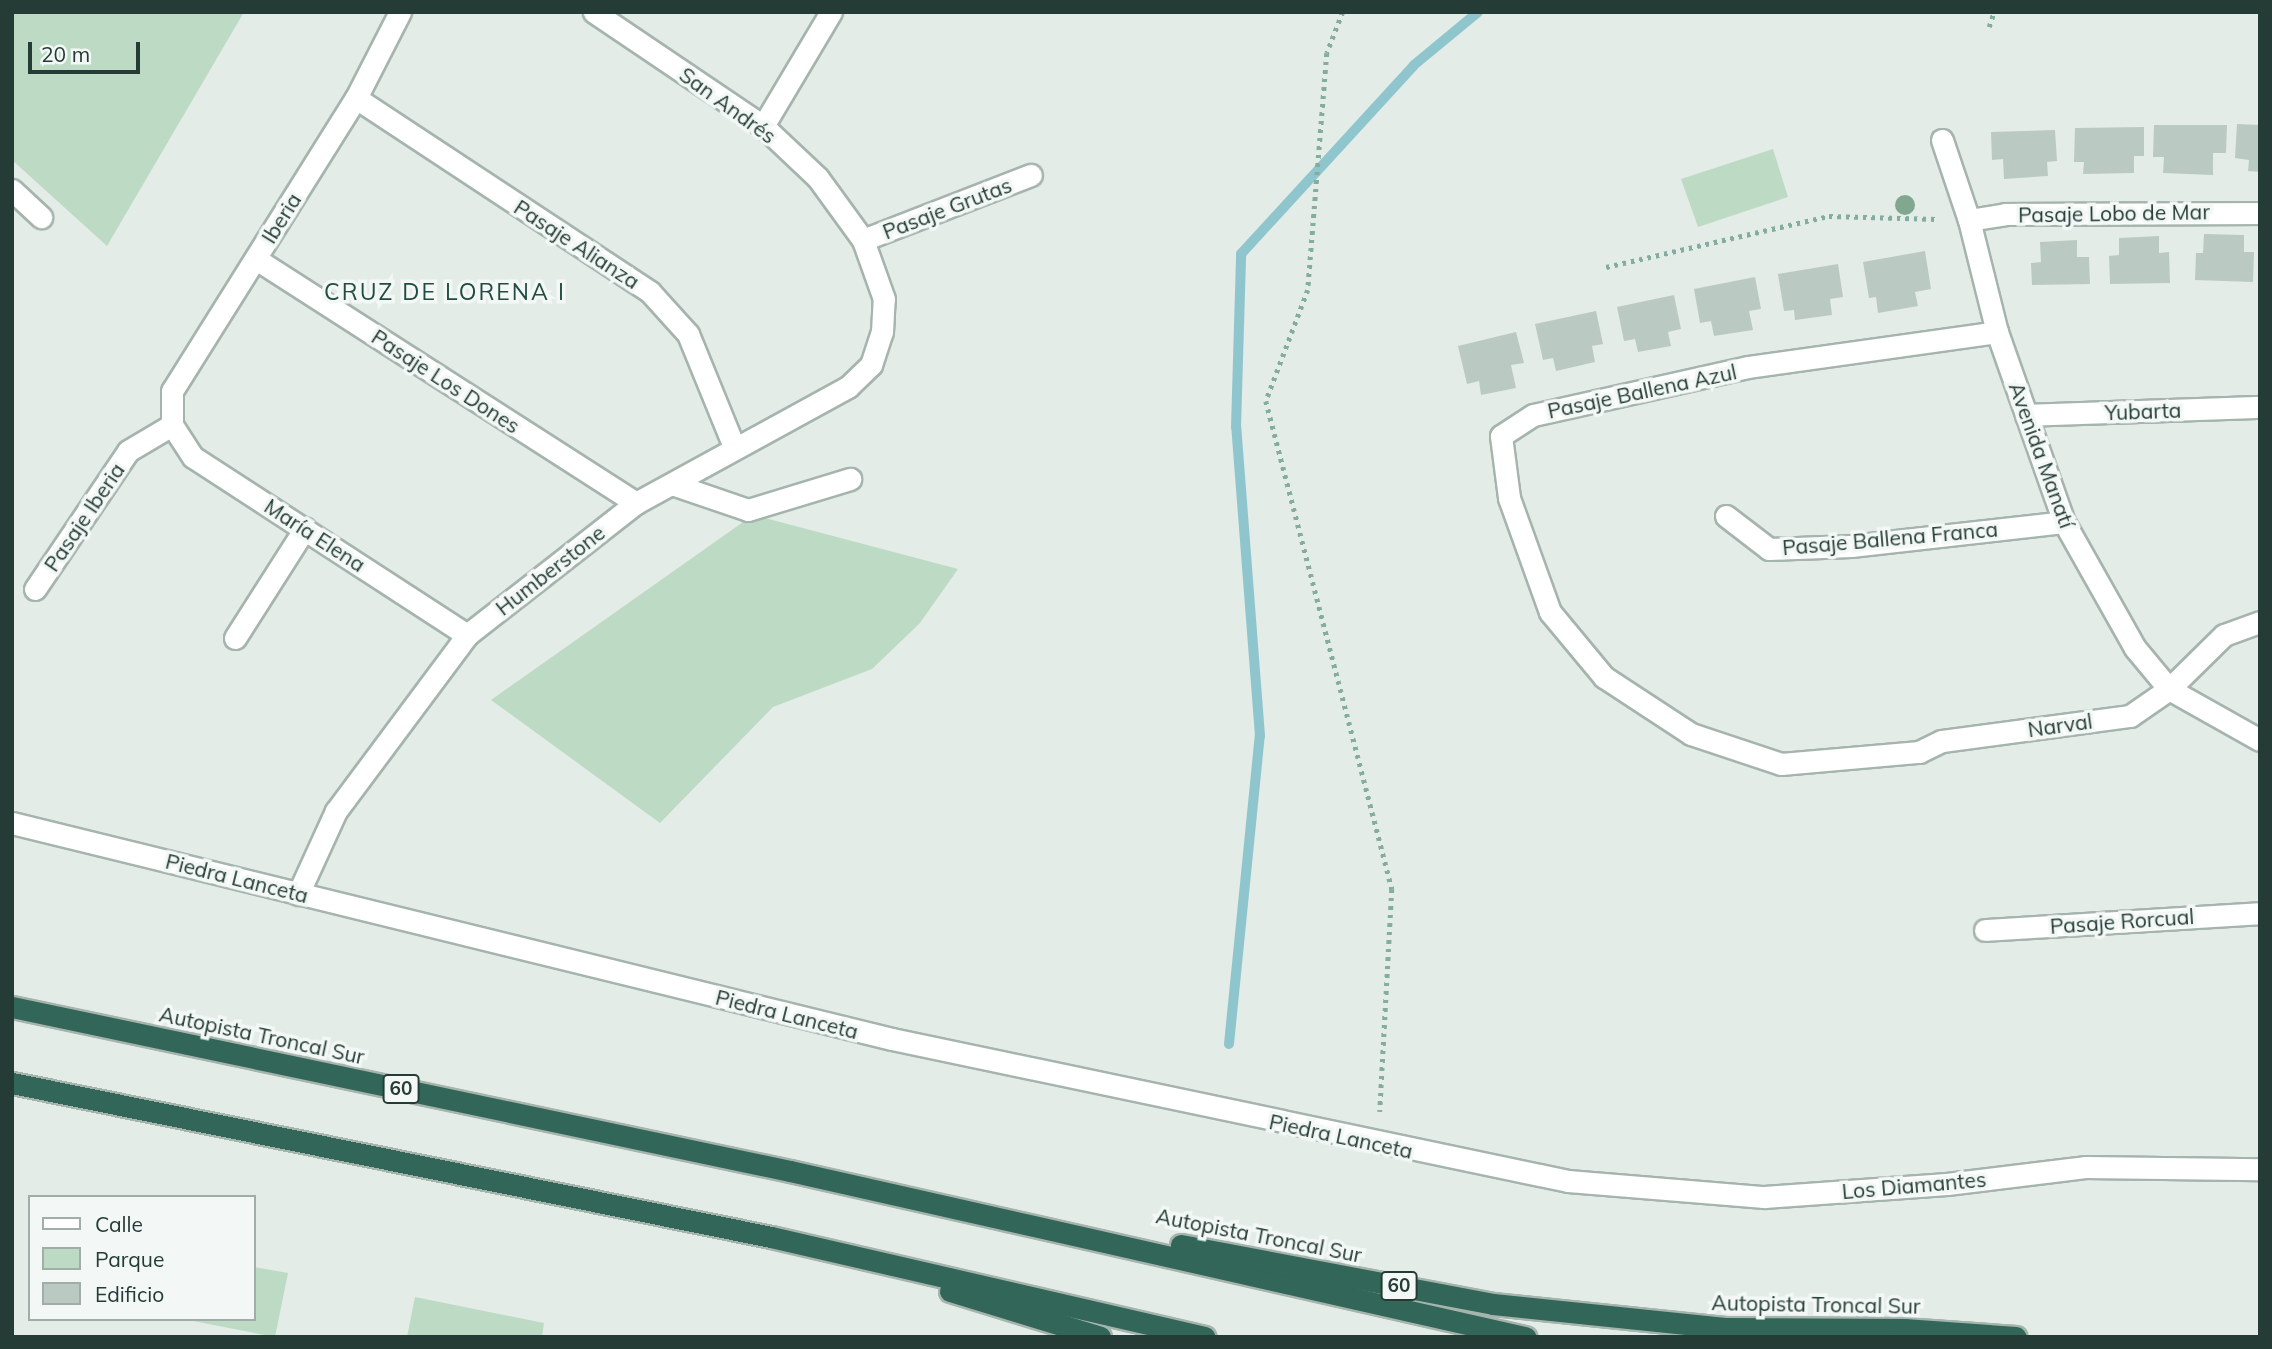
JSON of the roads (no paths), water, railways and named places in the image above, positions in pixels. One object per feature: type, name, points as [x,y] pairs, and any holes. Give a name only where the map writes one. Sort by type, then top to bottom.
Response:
[{"type":"highway","name":"Autopista Troncal Sur","points":[[12,1007],[790,1171],[1525,1337]]},
{"type":"highway","points":[[12,1083],[771,1237],[1205,1337]]},
{"type":"highway","name":"Autopista Troncal Sur","points":[[790,1171],[1493,1304],[1726,1328],[1904,1329],[2015,1337]]},
{"type":"highway","points":[[771,1237],[1100,1337]]},
{"type":"street","name":"Iberia","points":[[172,425],[172,391],[356,98],[400,12]]},
{"type":"street","points":[[763,125],[831,12]]},
{"type":"street","name":"San Andrés","points":[[600,14],[763,125],[818,178],[863,240],[884,299],[882,332]]},
{"type":"street","name":"Pasaje Alianza","points":[[356,98],[650,292],[688,334],[734,447]]},
{"type":"street","name":"Avenida Manatí","points":[[1942,140],[1969,220],[1997,332],[2064,522],[2135,648],[2169,689],[2260,740]]},
{"type":"street","name":"Pasaje Grutas","points":[[863,240],[1031,175]]},
{"type":"street","points":[[12,190],[41,218]]},
{"type":"street","name":"Pasaje Lobo de Mar","points":[[1969,220],[2005,214],[2260,213]]},
{"type":"street","name":"Pasaje Los Dones","points":[[256,259],[636,503]]},
{"type":"street","name":"Humberstone","points":[[298,894],[335,811],[467,635],[636,503],[848,387],[871,365],[882,332]]},
{"type":"street","name":"Pasaje Ballena Azul","points":[[1941,741],[1919,752],[1781,764],[1691,734],[1604,677],[1550,612],[1509,498],[1501,436],[1533,415],[1748,367],[1997,332]]},
{"type":"street","name":"Yubarta","points":[[2026,415],[2260,407]]},
{"type":"street","name":"María Elena","points":[[172,425],[193,457],[467,635]]},
{"type":"street","name":"Pasaje Iberia","points":[[34,589],[128,450],[172,425]]},
{"type":"street","points":[[673,484],[748,510],[850,479]]},
{"type":"street","name":"Pasaje Ballena Franca","points":[[1726,516],[1769,549],[1850,546],[2064,522]]},
{"type":"street","points":[[235,638],[305,528]]},
{"type":"street","name":"Narval","points":[[1941,741],[2130,716],[2169,689],[2224,635],[2260,622]]},
{"type":"street","name":"Piedra Lanceta","points":[[12,823],[892,1039],[1379,1145],[1568,1181]]},
{"type":"street","name":"Pasaje Rorcual","points":[[1985,930],[2260,913]]},
{"type":"street","name":"Los Diamantes","points":[[1568,1181],[1764,1197],[1947,1184],[2085,1167],[2260,1169]]},
{"type":"waterway","points":[[1229,1044],[1260,736],[1236,427],[1241,254],[1414,65],[1478,12]]},
{"type":"district","name":"CRUZ DE LORENA I","points":[[445,292]]}]
